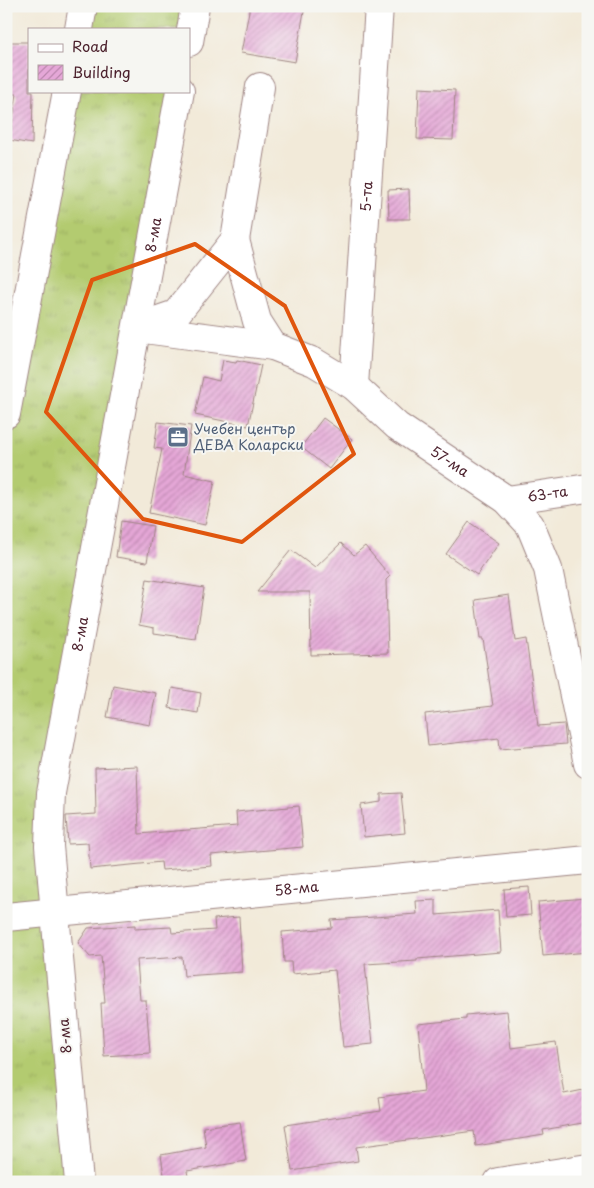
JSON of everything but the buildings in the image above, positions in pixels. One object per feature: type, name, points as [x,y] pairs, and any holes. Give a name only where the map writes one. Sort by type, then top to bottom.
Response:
[{"type":"street","points":[[79,28],[84,6]]},
{"type":"street","points":[[190,36],[195,6]]},
{"type":"street","name":"5-та","points":[[354,386],[379,6]]},
{"type":"street","points":[[260,87],[235,240],[257,321],[274,346]]},
{"type":"street","points":[[7,404],[67,92]]},
{"type":"street","name":"8-ма","points":[[79,1182],[49,846],[51,793],[180,92]]},
{"type":"street","points":[[137,328],[176,314],[235,240]]},
{"type":"street","name":"57-ма","points":[[137,328],[274,346],[314,362],[354,386],[397,426],[507,500],[530,525],[548,569],[588,764]]},
{"type":"street","name":"63-та","points":[[507,500],[588,488]]},
{"type":"street","name":"58-ма","points":[[6,917],[588,860]]},
{"type":"street","points":[[498,1182],[588,1168]]},
{"type":"highlighted area","points":[[195,244],[285,306],[354,454],[242,542],[143,519],[46,412],[92,280]]},
{"type":"green space","points":[[83,6],[195,6],[189,28],[79,28]]},
{"type":"green space","points":[[67,92],[180,92],[51,793],[79,1182],[6,1182],[6,414]]},
{"type":"place","name":"Учебен център ДЕВА Коларски","points":[[178,437]]}]
